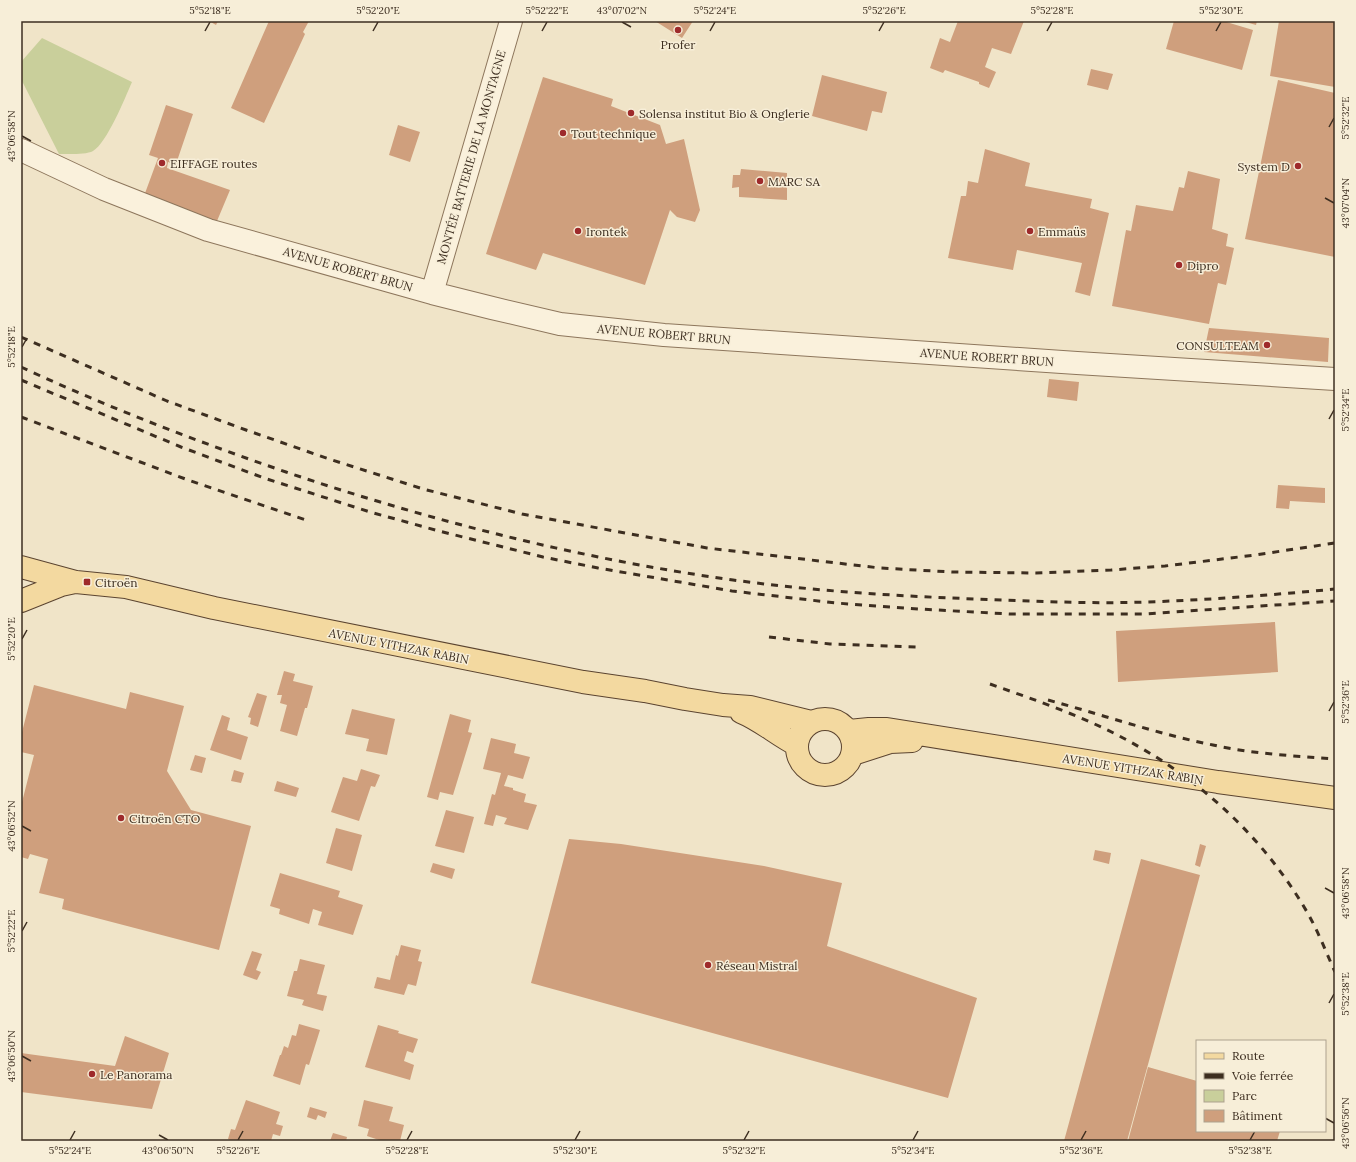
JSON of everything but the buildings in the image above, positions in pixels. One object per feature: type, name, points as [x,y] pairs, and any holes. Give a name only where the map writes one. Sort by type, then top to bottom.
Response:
[{"type":"main road","name":"AVENUE YITHZAK RABIN","points":[[21,568],[76,582],[126,586],[214,608],[583,682],[724,705]]},
{"type":"main road","name":"AVENUE YITHZAK RABIN","points":[[21,601],[61,585],[76,582]]},
{"type":"main road","points":[[724,705],[756,708],[811,722]]},
{"type":"main road","points":[[724,705],[754,717],[797,745]]},
{"type":"main road","points":[[823,718],[836,720],[848,731],[853,738],[853,754],[850,761],[839,771],[832,774],[819,774],[810,771],[804,766],[797,753],[798,737],[811,722],[823,718]]},
{"type":"main road","name":"AVENUE YITHZAK RABIN","points":[[848,731],[887,729],[1218,782],[1335,798]]},
{"type":"main road","points":[[853,754],[890,742],[910,741],[932,737]]},
{"type":"street","name":"MONTÉE BATTERIE DE LA MONTAGNE","points":[[432,292],[511,21]]},
{"type":"street","name":"AVENUE ROBERT BRUN","points":[[21,150],[104,189],[208,230],[432,292],[560,324],[664,335],[1335,379]]},
{"type":"green space","points":[[42,38],[132,82],[110,130],[93,151],[81,154],[59,154],[21,79],[21,62]]},
{"type":"railway","points":[[21,337],[167,401],[329,459],[423,489],[522,514],[707,548],[880,568],[952,572],[1036,573],[1165,566],[1335,543]]},
{"type":"railway","points":[[21,367],[119,410],[185,436],[341,490],[451,522],[563,550],[676,571],[763,584],[885,595],[1061,602],[1125,603],[1170,601],[1335,589]]},
{"type":"railway","points":[[21,380],[181,447],[264,478],[370,512],[543,557],[732,591],[836,603],[1011,614],[1144,614],[1335,601]]},
{"type":"railway","points":[[21,417],[188,480],[306,520]]},
{"type":"railway","points":[[769,637],[830,644],[918,647]]},
{"type":"railway","points":[[990,684],[1067,712],[1123,738],[1166,763],[1213,799],[1255,840],[1291,887],[1311,919],[1335,972]]},
{"type":"railway","points":[[1048,700],[1192,741],[1259,753],[1335,759]]},
{"type":"place","name":"Profer","points":[[678,30]]},
{"type":"place","name":"Solensa institut Bio & Onglerie","points":[[631,113]]},
{"type":"place","name":"Tout technique","points":[[563,133]]},
{"type":"place","name":"EIFFAGE routes","points":[[162,163]]},
{"type":"place","name":"System D","points":[[1298,166]]},
{"type":"place","name":"MARC SA","points":[[760,181]]},
{"type":"place","name":"Irontek","points":[[578,231]]},
{"type":"place","name":"Emmaüs","points":[[1030,231]]},
{"type":"place","name":"Dipro","points":[[1179,265]]},
{"type":"place","name":"CONSULTEAM","points":[[1267,345]]},
{"type":"place","name":"Citroën","points":[[87,582]]},
{"type":"place","name":"Citroën CTO","points":[[121,818]]},
{"type":"place","name":"Réseau Mistral","points":[[708,965]]},
{"type":"place","name":"Le Panorama","points":[[92,1074]]}]
